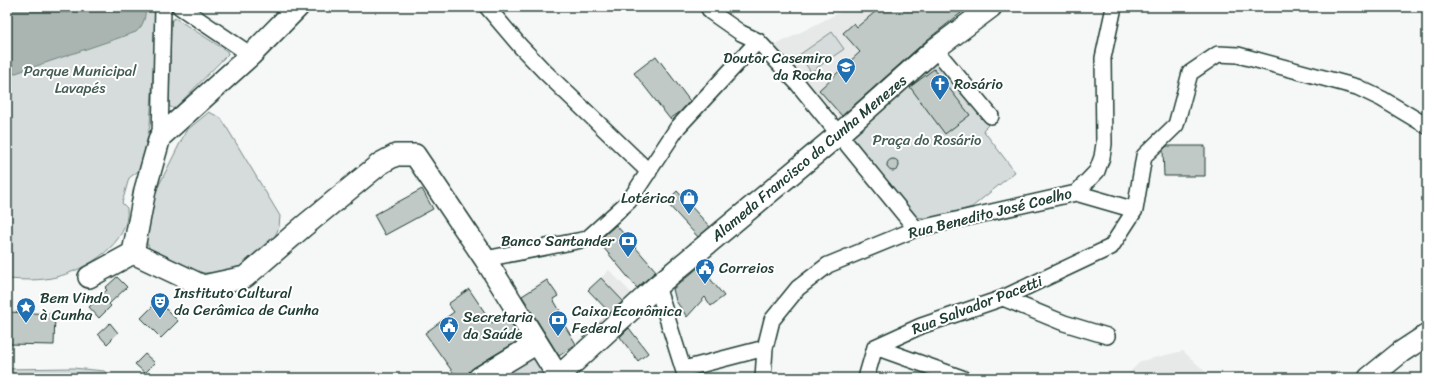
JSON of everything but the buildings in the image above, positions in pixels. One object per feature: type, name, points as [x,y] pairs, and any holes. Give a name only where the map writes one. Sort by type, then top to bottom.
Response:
[{"type":"street","points":[[134,253],[145,190],[160,137],[163,7]]},
{"type":"street","points":[[180,7],[251,55]]},
{"type":"street","points":[[160,137],[251,55],[298,7]]},
{"type":"street","points":[[486,7],[545,72],[649,172]]},
{"type":"street","points":[[708,7],[711,12],[741,33],[758,42],[798,84],[916,229]]},
{"type":"street","name":"Alameda Francisco da Cunha Menezes","points":[[558,378],[658,286],[838,135],[935,49],[991,7]]},
{"type":"street","name":"Rua Benedito José Coelho","points":[[763,378],[765,348],[772,320],[798,288],[828,265],[916,229],[1076,194],[1097,171],[1102,157],[1104,144],[1103,58],[1114,7]]},
{"type":"street","points":[[485,258],[587,239],[629,201],[678,127],[758,42]]},
{"type":"street","points":[[935,49],[991,116]]},
{"type":"street","points":[[1076,194],[1135,210],[1144,156],[1176,125],[1190,73],[1218,54],[1238,55],[1357,87],[1382,99],[1427,126]]},
{"type":"street","points":[[134,253],[204,286],[245,277],[381,163],[396,155],[415,155],[485,258],[558,378]]},
{"type":"street","name":"Rua Salvador Pacetti","points":[[875,347],[921,326],[1003,298],[1111,247],[1135,210]]},
{"type":"street","points":[[89,277],[134,253]]},
{"type":"street","points":[[658,286],[685,373],[765,348]]},
{"type":"street","points":[[1003,298],[1064,323],[1107,336]]},
{"type":"street","points":[[1369,378],[1401,352],[1427,335]]},
{"type":"street","points":[[479,378],[537,343]]},
{"type":"street","points":[[866,378],[875,347],[962,378]]},
{"type":"shaded area","points":[[7,7],[146,7],[144,21],[136,32],[7,76]]},
{"type":"shaded area","name":"Doutor Casemiro da Rocha","points":[[850,7],[959,7],[966,15],[842,120],[772,47]]},
{"type":"shaded area","points":[[609,270],[637,299],[628,307],[601,278]]},
{"type":"shaded area","points":[[1183,351],[1212,378],[1124,378],[1141,361]]},
{"type":"green space","name":"Parque Municipal Lavapés","points":[[7,7],[157,7],[150,125],[141,169],[129,178],[122,203],[127,208],[126,221],[122,233],[104,253],[93,261],[68,273],[44,279],[7,279]]},
{"type":"green space","points":[[175,18],[227,51],[228,54],[174,109],[169,106],[171,21]]},
{"type":"green space","points":[[832,32],[844,49],[811,72],[799,55]]},
{"type":"green space","name":"Praça do Rosário","points":[[935,60],[989,124],[983,130],[1015,172],[972,207],[932,219],[916,217],[852,137],[851,132]]},
{"type":"green space","points":[[209,112],[221,118],[280,216],[279,227],[273,241],[245,268],[228,273],[204,273],[183,268],[151,251],[146,241],[147,226],[156,191],[186,131]]},
{"type":"green space","points":[[533,358],[539,360],[551,378],[495,378],[526,360]]},
{"type":"green space","points":[[73,368],[104,371],[113,378],[7,378],[7,369]]},
{"type":"place","name":"Doutor Casemiro da Rocha","points":[[846,84]]},
{"type":"place","name":"Rosário","points":[[940,101]]},
{"type":"place","name":"Lotérica","points":[[689,215]]},
{"type":"place","name":"Banco Santander","points":[[628,258]]},
{"type":"place","name":"Correios","points":[[705,285]]},
{"type":"place","name":"Instituto Cultural da Cerâmica de Cunha","points":[[160,319]]},
{"type":"place","name":"Bem Vindo à Cunha","points":[[26,324]]},
{"type":"place","name":"Caixa Econômica Federal","points":[[558,337]]},
{"type":"place","name":"Secretaria da Saúde","points":[[449,343]]}]
